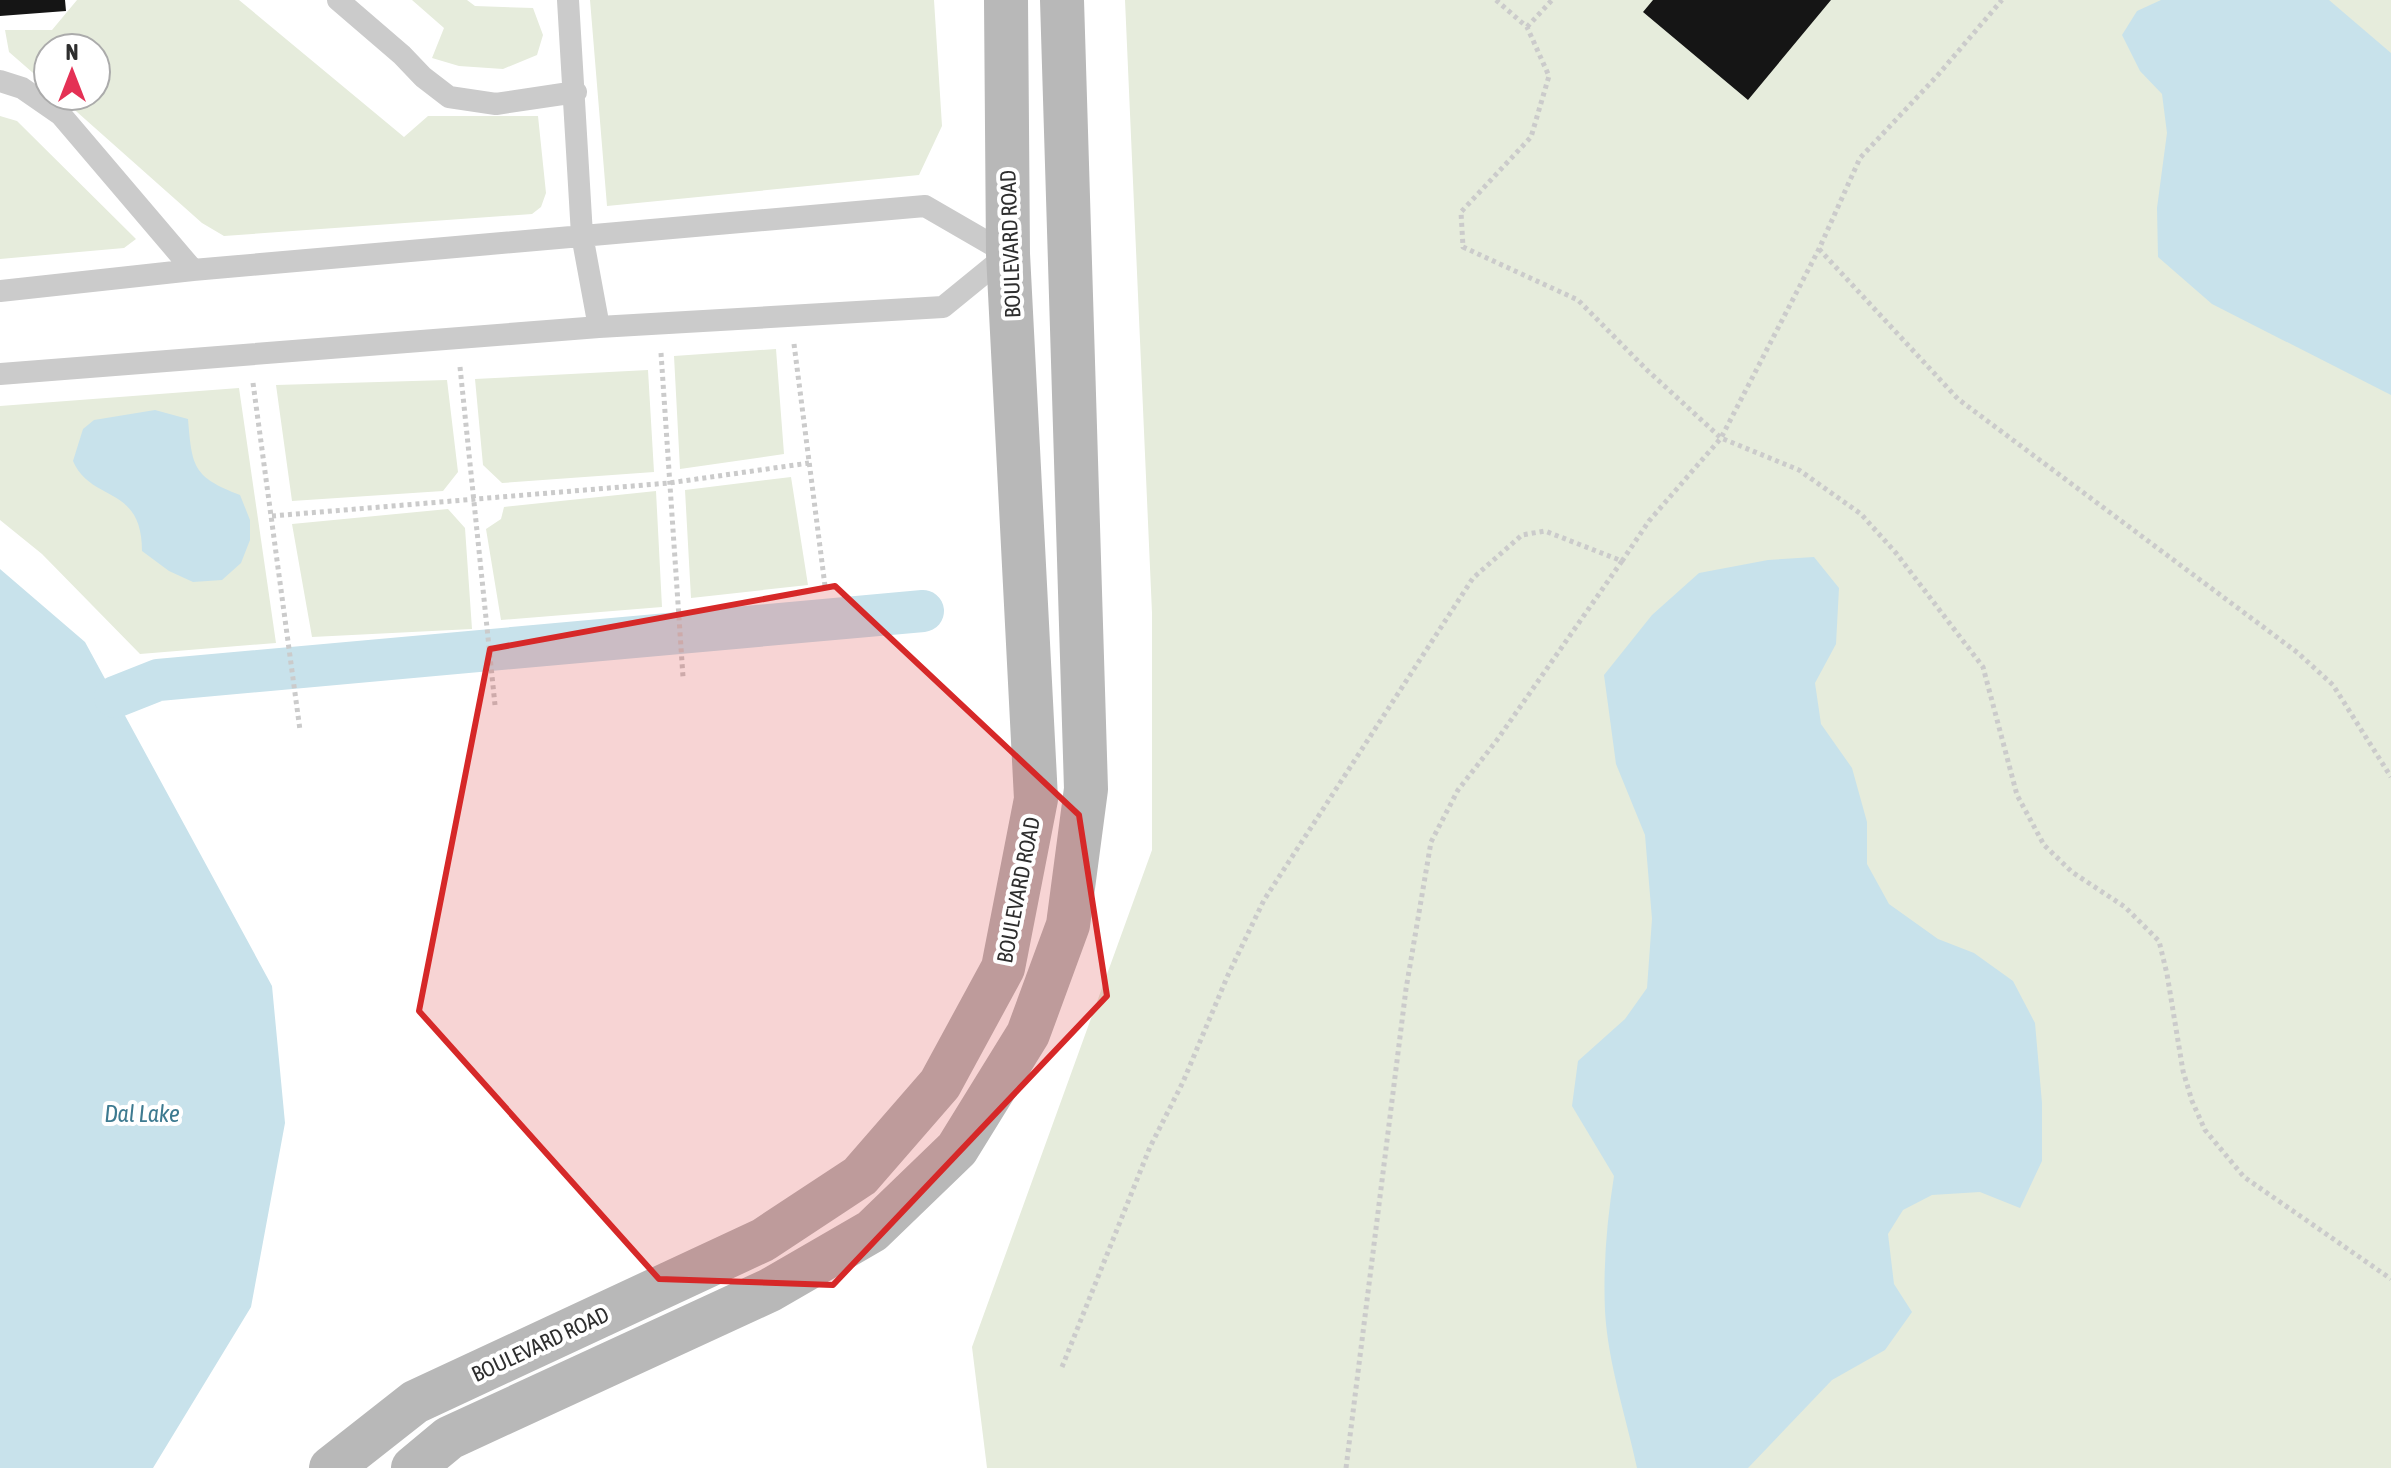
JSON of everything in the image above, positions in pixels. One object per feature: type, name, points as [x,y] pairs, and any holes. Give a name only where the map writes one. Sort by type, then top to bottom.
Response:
[{"type":"main road","name":"BOULEVARD ROAD","points":[[331,1468],[415,1402],[763,1240],[860,1176],[940,1084],[1003,968],[1036,799],[1008,254],[1006,0]]},
{"type":"main road","points":[[413,1468],[449,1438],[770,1290],[872,1231],[957,1149],[1028,1034],[1068,925],[1086,789],[1062,0]]},
{"type":"main road","points":[[1008,254],[1070,252]]},
{"type":"lane","points":[[338,0],[449,97],[496,104],[576,92]]},
{"type":"lane","points":[[568,0],[576,92],[582,235],[599,327]]},
{"type":"lane","points":[[0,81],[22,88],[61,115],[193,270]]},
{"type":"lane","points":[[0,291],[193,270],[925,206],[1008,254],[943,307],[599,327],[0,374]]},
{"type":"path","points":[[1496,0],[1527,27],[1549,76],[1531,137],[1461,212],[1463,247],[1578,300],[1647,370],[1721,438],[1799,470],[1861,514],[1896,553],[1983,667],[2017,795],[2044,845],[2072,872],[2125,907],[2159,941],[2183,1071],[2205,1130],[2244,1177],[2391,1279]]},
{"type":"path","points":[[1527,27],[1552,0]]},
{"type":"path","points":[[1346,1468],[1406,989],[1431,842],[1458,790],[1497,740],[1649,521],[1721,438],[1819,249],[1860,158],[1937,76],[2002,0]]},
{"type":"path","points":[[1819,249],[1958,399],[2298,653],[2333,685],[2391,777]]},
{"type":"path","points":[[790,316],[825,586]]},
{"type":"path","points":[[659,324],[683,677]]},
{"type":"path","points":[[457,338],[495,705]]},
{"type":"path","points":[[249,354],[289,631],[300,730]]},
{"type":"path","points":[[272,516],[669,483],[809,463]]},
{"type":"path","points":[[1062,1367],[1150,1147],[1183,1082],[1264,900],[1473,578],[1522,535],[1545,531],[1622,561]]},
{"type":"highlighted area","points":[[835,586],[1079,815],[1107,996],[833,1285],[659,1279],[419,1011],[490,649]]},
{"type":"green space","points":[[77,0],[239,0],[404,137],[428,116],[538,116],[546,193],[541,207],[532,214],[224,236],[202,223],[77,112],[112,112],[112,32],[32,32],[32,72],[9,52],[5,30],[52,30]]},
{"type":"green space","points":[[412,0],[467,0],[475,6],[533,8],[543,35],[537,55],[503,69],[459,66],[432,58],[444,28]]},
{"type":"green space","points":[[590,0],[934,0],[942,126],[919,175],[607,206]]},
{"type":"green space","points":[[1125,0],[2391,0],[2391,1468],[987,1468],[972,1347],[1152,850],[1152,613]]},
{"type":"green space","points":[[0,116],[17,121],[136,239],[124,248],[0,259]]},
{"type":"green space","points":[[776,349],[784,454],[680,469],[674,356]]},
{"type":"green space","points":[[648,370],[654,472],[502,483],[483,465],[475,379]]},
{"type":"green space","points":[[447,380],[458,472],[443,491],[292,501],[276,385]]},
{"type":"green space","points":[[239,388],[276,643],[140,654],[42,554],[0,520],[0,406]]},
{"type":"green space","points":[[791,477],[808,585],[691,598],[685,490]]},
{"type":"green space","points":[[656,491],[662,607],[501,620],[486,529],[501,519],[504,507]]},
{"type":"green space","points":[[448,509],[465,528],[472,629],[312,637],[292,524]]},
{"type":"water","points":[[2161,0],[2329,0],[2391,53],[2391,395],[2212,304],[2158,257],[2157,208],[2167,133],[2162,94],[2140,71],[2122,35],[2137,11]]},
{"type":"water","points":[[155,410],[188,419],[191,449],[198,468],[213,482],[240,495],[250,520],[250,540],[241,563],[222,580],[193,582],[169,571],[142,551],[140,530],[134,515],[125,504],[91,483],[73,461],[83,429],[94,420]]},
{"type":"water","points":[[1814,557],[1839,588],[1836,644],[1815,683],[1821,724],[1852,768],[1867,822],[1867,864],[1889,904],[1938,939],[1974,953],[2013,981],[2035,1023],[2042,1103],[2042,1161],[2020,1208],[1980,1192],[1932,1195],[1903,1210],[1888,1234],[1894,1284],[1912,1312],[1885,1350],[1832,1380],[1748,1468],[1637,1468],[1614,1370],[1605,1311],[1606,1243],[1614,1176],[1572,1106],[1578,1061],[1625,1019],[1647,988],[1652,919],[1645,835],[1616,764],[1604,675],[1652,615],[1699,573],[1768,560]]},
{"type":"water","name":"Dal Lake","points":[[0,569],[85,642],[272,986],[285,1123],[251,1307],[153,1468],[0,1468]]},
{"type":"building","points":[[0,0],[65,0],[66,11],[0,16]]},
{"type":"building","points":[[1653,0],[1831,0],[1748,100],[1643,12]]},
{"type":"waterway","points":[[115,697],[158,680],[923,611]]}]
